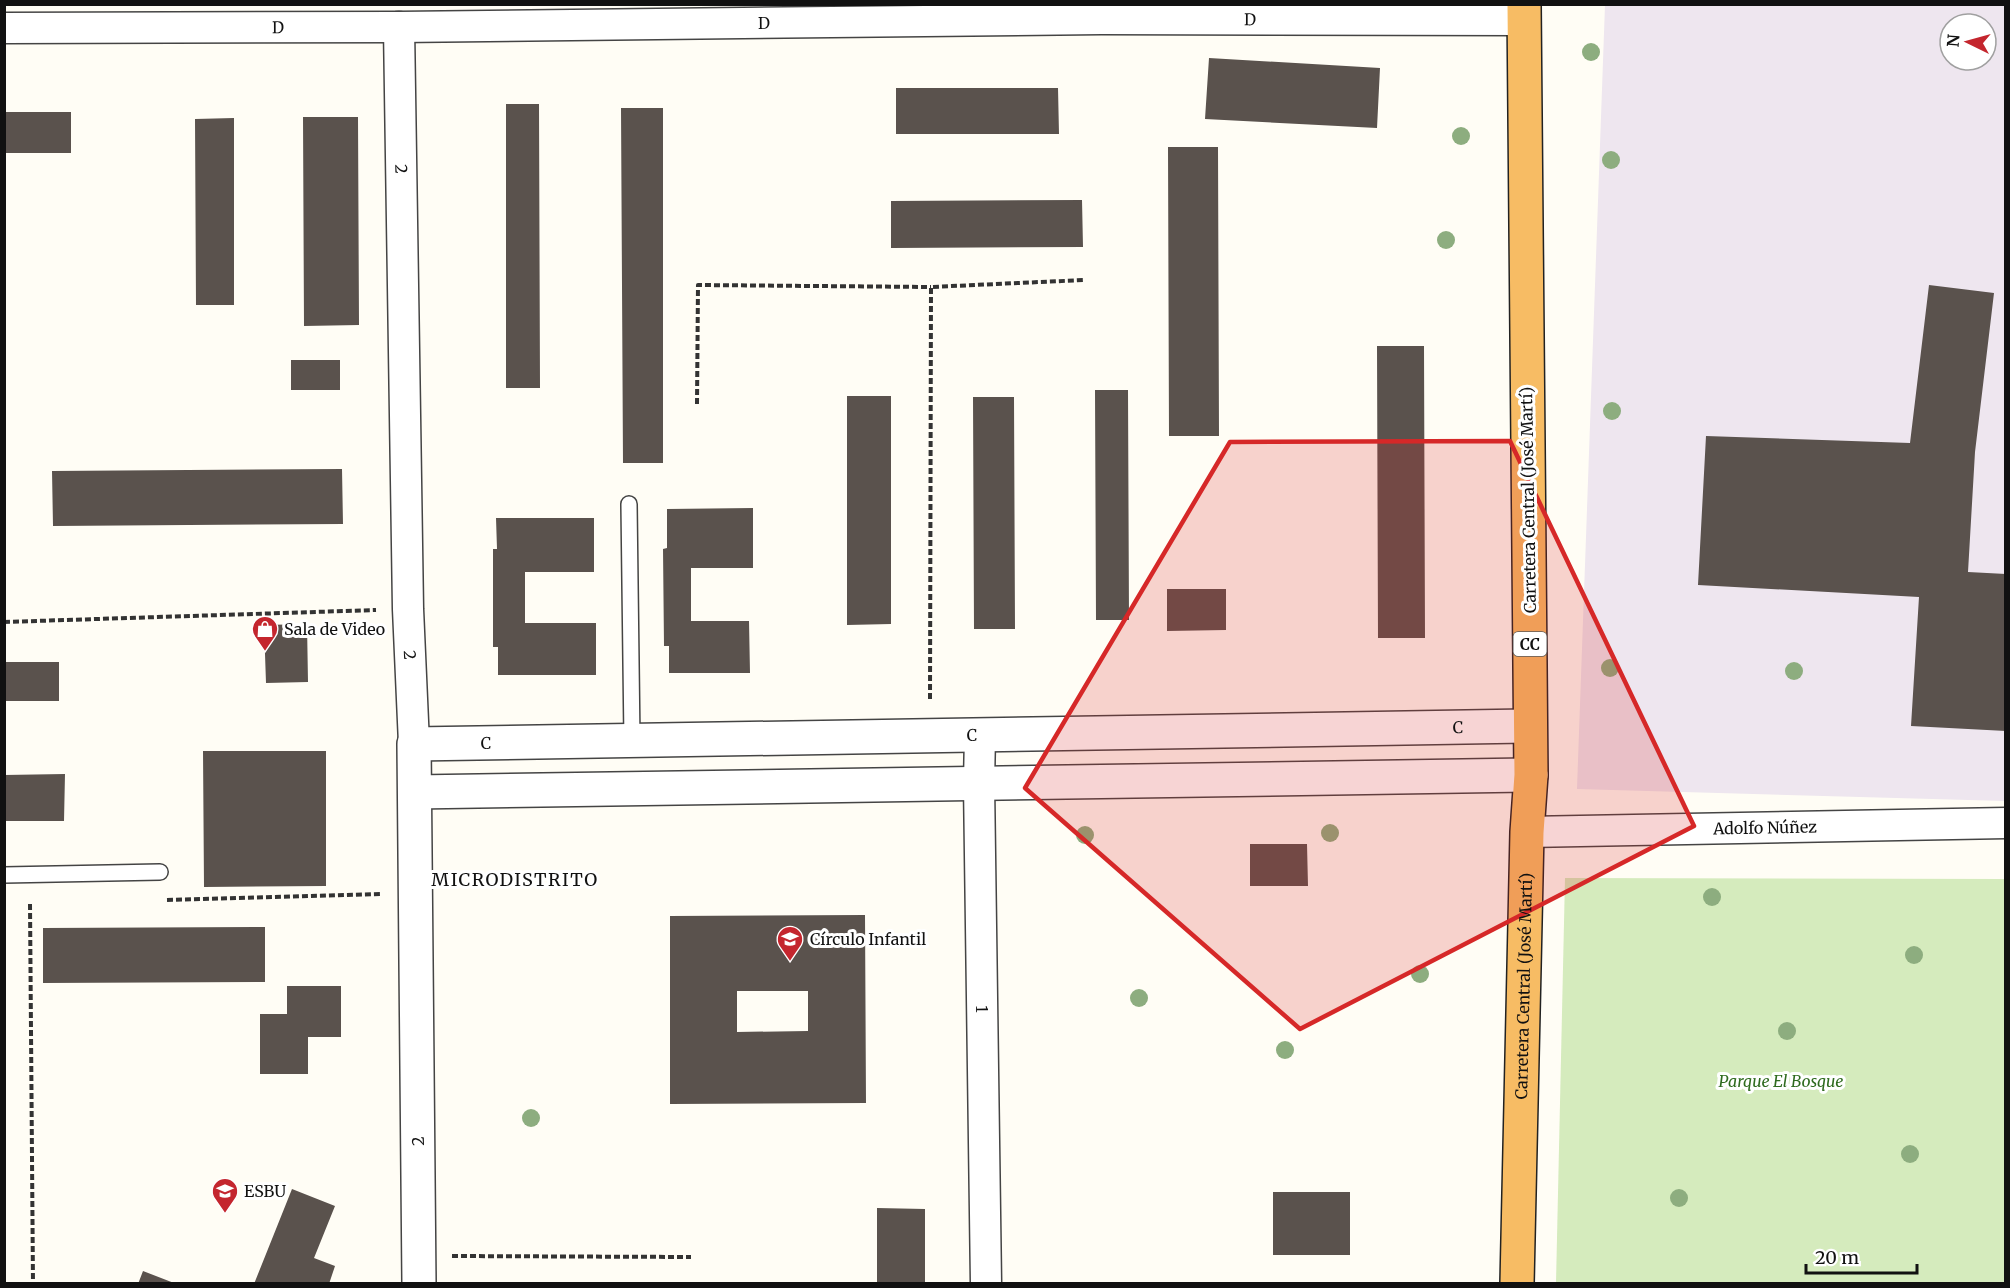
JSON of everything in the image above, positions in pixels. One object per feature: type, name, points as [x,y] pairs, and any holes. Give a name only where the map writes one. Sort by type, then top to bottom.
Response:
[{"type":"highway","name":"Carretera Central (José Martí)","points":[[1517,1284],[1527,832],[1531,775],[1524,12]]},
{"type":"street","name":"D","points":[[4,28],[399,27],[1524,12]]},
{"type":"street","name":"2","points":[[399,27],[408,609],[415,792],[419,1270]]},
{"type":"street","name":"C","points":[[414,744],[1530,726]]},
{"type":"street","name":"1","points":[[980,735],[986,1284]]},
{"type":"street","points":[[415,792],[1531,775]]},
{"type":"street","name":"Adolfo Núñez","points":[[1527,832],[2006,823]]},
{"type":"lane","points":[[630,504],[632,741]]},
{"type":"lane","points":[[4,875],[160,872]]},
{"type":"path","points":[[697,404],[698,285],[931,287],[1083,280]]},
{"type":"path","points":[[930,736],[931,287]]},
{"type":"path","points":[[4,622],[408,609]]},
{"type":"path","points":[[159,900],[416,893]]},
{"type":"path","points":[[21,904],[42,904]]},
{"type":"path","points":[[30,904],[33,1284]]},
{"type":"path","points":[[419,1270],[691,1257]]},
{"type":"highlighted area","points":[[1510,441],[1694,826],[1300,1029],[1025,788],[1230,442]]},
{"type":"shaded area","points":[[1605,5],[2005,5],[2005,801],[1577,789]]},
{"type":"green space","name":"Parque El Bosque","points":[[1565,878],[2005,879],[2005,1283],[1556,1283]]},
{"type":"building","points":[[1209,58],[1380,68],[1377,128],[1205,119]]},
{"type":"building","points":[[896,88],[1058,88],[1059,134],[896,134]]},
{"type":"building","points":[[506,104],[539,104],[540,388],[506,388]]},
{"type":"building","points":[[621,108],[663,108],[663,463],[623,463]]},
{"type":"building","points":[[4,112],[71,112],[71,153],[4,153]]},
{"type":"building","points":[[303,117],[358,117],[359,325],[304,326]]},
{"type":"building","points":[[234,118],[234,305],[196,305],[195,119]]},
{"type":"building","points":[[1168,147],[1218,147],[1219,436],[1169,436]]},
{"type":"building","points":[[1082,200],[1083,247],[891,248],[891,201]]},
{"type":"building","points":[[1929,285],[1994,293],[1975,452],[1968,572],[2006,574],[2006,731],[1911,726],[1919,597],[1698,585],[1706,436],[1910,443]]},
{"type":"building","points":[[1377,346],[1424,346],[1425,638],[1378,638]]},
{"type":"building","points":[[291,360],[340,360],[340,390],[291,390]]},
{"type":"building","points":[[1095,390],[1128,390],[1129,620],[1096,620]]},
{"type":"building","points":[[847,396],[891,396],[891,624],[847,625]]},
{"type":"building","points":[[973,397],[1014,397],[1015,629],[974,629]]},
{"type":"building","points":[[342,469],[343,524],[53,526],[52,471]]},
{"type":"building","points":[[753,508],[753,568],[691,568],[691,621],[749,621],[750,673],[669,673],[669,646],[664,646],[663,549],[667,548],[667,509]]},
{"type":"building","points":[[496,518],[594,518],[594,572],[525,572],[525,623],[596,623],[596,675],[498,675],[498,647],[493,647],[493,549],[497,549]]},
{"type":"building","points":[[1167,589],[1226,589],[1226,630],[1167,631]]},
{"type":"building","points":[[307,624],[308,682],[266,683],[264,625]]},
{"type":"building","points":[[4,662],[59,662],[59,701],[4,701]]},
{"type":"building","points":[[203,751],[326,751],[326,886],[204,887]]},
{"type":"building","points":[[65,774],[64,821],[4,821],[4,775]]},
{"type":"building","points":[[1250,844],[1307,844],[1308,886],[1250,886]]},
{"type":"building","points":[[865,915],[866,1103],[670,1104],[670,916]],"holes":[[[737,991],[808,991],[808,1031],[737,1032]]]},
{"type":"building","points":[[265,927],[265,982],[43,983],[43,928]]},
{"type":"building","points":[[287,986],[341,986],[341,1037],[308,1037],[308,1074],[260,1074],[260,1014],[287,1014]]},
{"type":"building","points":[[292,1189],[335,1206],[314,1258],[335,1266],[329,1284],[254,1284]]},
{"type":"building","points":[[1273,1192],[1350,1192],[1350,1255],[1273,1255]]},
{"type":"building","points":[[877,1208],[925,1209],[925,1284],[877,1284]]},
{"type":"building","points":[[143,1271],[174,1283],[174,1284],[138,1284]]},
{"type":"place","name":"Sala de Video","points":[[265,652]]},
{"type":"place","name":"Círculo Infantil","points":[[790,962]]},
{"type":"place","name":"ESBU","points":[[225,1214]]},
{"type":"district","name":"MICRODISTRITO","points":[[515,879]]}]
